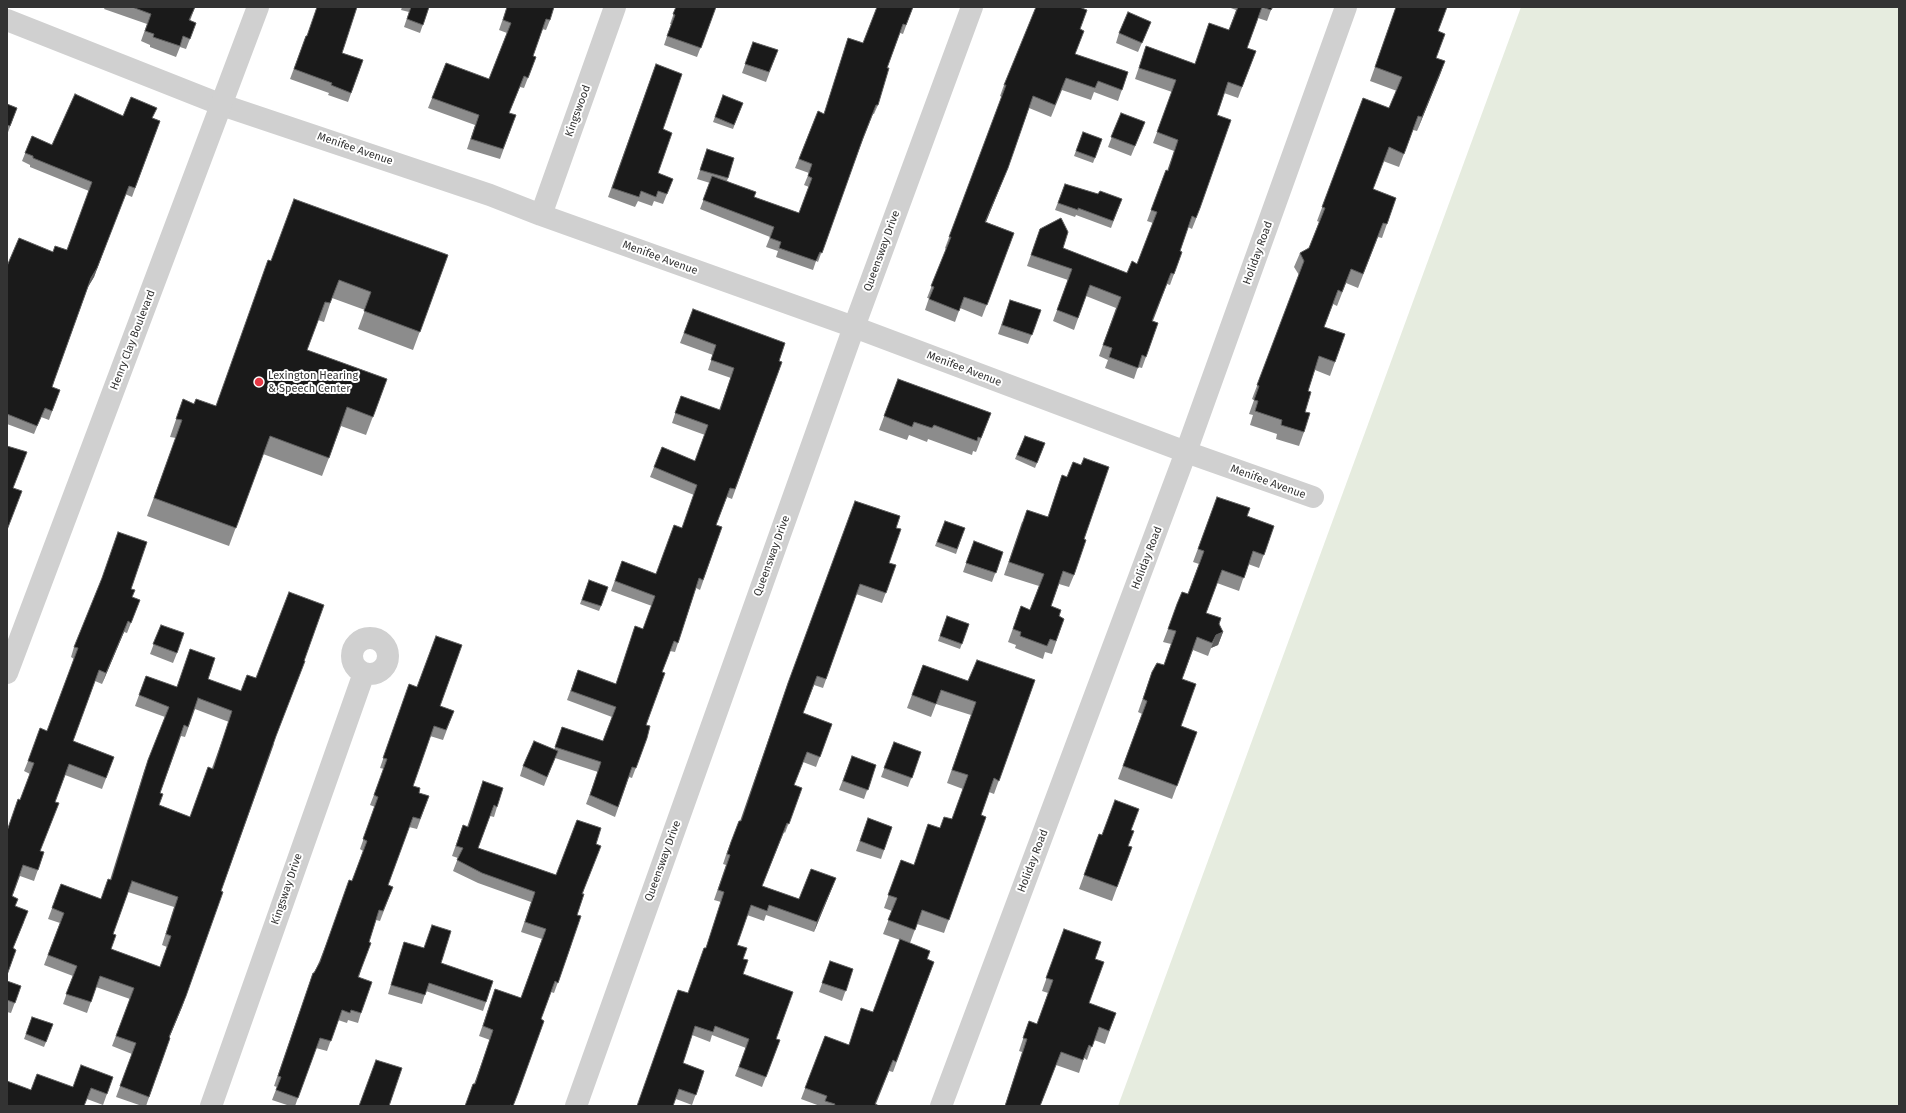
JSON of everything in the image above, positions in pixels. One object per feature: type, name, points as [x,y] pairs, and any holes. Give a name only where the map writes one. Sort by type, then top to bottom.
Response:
[{"type":"street","name":"Henry Clay Boulevard","points":[[7,673],[258,7]]},
{"type":"street","name":"Kingswood","points":[[540,215],[615,7]]},
{"type":"street","name":"Queensway Drive","points":[[576,1106],[854,327],[972,7]]},
{"type":"street","name":"Holiday Road","points":[[941,1106],[1186,452],[1346,7]]},
{"type":"street","name":"Menifee Avenue","points":[[7,20],[222,105],[490,195],[540,215],[854,327],[1186,452],[1313,498]]},
{"type":"street","name":"Kingsway Drive","points":[[211,1106],[364,673]]},
{"type":"shaded area","points":[[1521,7],[1899,7],[1899,1106],[1118,1106]]},
{"type":"building","points":[[132,7],[195,7],[189,20],[196,23],[190,39],[183,36],[180,46],[153,37],[154,34],[145,31],[151,14]]},
{"type":"building","points":[[317,7],[357,7],[342,53],[363,60],[351,93],[331,85],[332,83],[294,69]]},
{"type":"building","points":[[411,7],[429,7],[423,25],[407,19]]},
{"type":"building","points":[[507,7],[554,7],[550,20],[546,19],[533,56],[536,57],[528,78],[524,76],[509,113],[516,115],[503,149],[471,139],[479,115],[432,98],[446,63],[489,79],[511,23],[503,20]]},
{"type":"building","points":[[676,7],[716,7],[701,48],[667,36],[675,15],[673,14]]},
{"type":"building","points":[[877,7],[913,7],[906,25],[903,24],[887,68],[889,68],[878,105],[876,105],[863,138],[822,253],[820,252],[816,261],[779,248],[781,242],[770,238],[774,227],[703,200],[712,176],[756,192],[754,197],[799,213],[812,178],[808,176],[812,164],[799,159],[818,111],[824,114],[848,38],[863,43]]},
{"type":"building","points":[[1036,7],[1079,7],[1087,10],[1080,29],[1084,31],[1075,54],[1128,72],[1122,90],[1098,81],[1095,88],[1066,78],[1055,105],[1033,96],[1008,168],[985,222],[1014,233],[987,305],[964,297],[959,311],[929,299],[934,287],[931,286],[951,237],[949,237],[1006,85],[1004,85]]},
{"type":"building","points":[[1238,7],[1262,7],[1247,48],[1256,51],[1242,87],[1228,82],[1217,115],[1231,120],[1200,208],[1196,218],[1192,216],[1174,274],[1171,273],[1152,321],[1158,323],[1146,357],[1142,355],[1138,368],[1109,357],[1112,348],[1103,345],[1121,297],[1090,285],[1078,318],[1057,310],[1072,269],[1031,255],[1040,229],[1061,218],[1068,232],[1063,248],[1127,273],[1132,261],[1137,264],[1157,212],[1151,210],[1166,170],[1168,171],[1178,140],[1157,132],[1176,80],[1139,68],[1146,46],[1195,64],[1209,23],[1229,30]]},
{"type":"building","points":[[1262,7],[1272,7],[1271,10]]},
{"type":"building","points":[[1396,7],[1447,7],[1438,31],[1445,34],[1436,58],[1445,61],[1422,117],[1418,116],[1404,154],[1389,147],[1373,189],[1396,198],[1387,224],[1383,223],[1363,274],[1351,269],[1342,292],[1338,290],[1324,327],[1345,334],[1335,362],[1319,356],[1308,391],[1311,392],[1305,412],[1310,413],[1304,432],[1281,425],[1282,420],[1255,411],[1258,401],[1254,400],[1259,386],[1257,385],[1304,261],[1300,253],[1309,248],[1325,208],[1322,207],[1363,98],[1389,108],[1402,77],[1375,67]]},
{"type":"building","points":[[1128,12],[1151,22],[1142,43],[1119,33]]},
{"type":"building","points":[[753,42],[778,50],[769,72],[745,64]]},
{"type":"building","points":[[656,64],[682,74],[663,129],[672,133],[658,173],[673,179],[667,194],[658,191],[656,197],[641,191],[639,197],[612,188]]},
{"type":"building","points":[[75,94],[123,116],[131,97],[157,108],[152,118],[160,121],[135,188],[129,186],[97,268],[91,278],[52,387],[60,390],[52,411],[45,408],[37,426],[7,414],[7,266],[19,238],[53,252],[55,246],[67,250],[92,182],[33,158],[33,156],[25,153],[32,136],[52,145]]},
{"type":"building","points":[[723,95],[743,103],[734,125],[715,117]]},
{"type":"building","points":[[7,104],[17,108],[10,126],[7,125]]},
{"type":"building","points":[[1121,113],[1145,122],[1135,146],[1111,137]]},
{"type":"building","points":[[1083,132],[1102,139],[1095,158],[1076,151]]},
{"type":"building","points":[[707,149],[734,158],[728,178],[700,170]]},
{"type":"building","points":[[1065,184],[1098,194],[1100,191],[1122,199],[1113,221],[1078,208],[1078,210],[1058,203]]},
{"type":"building","name":"Lexington Hearing & Speech Center","points":[[294,199],[448,255],[420,332],[364,311],[371,292],[339,280],[330,303],[325,302],[307,350],[387,379],[373,417],[347,407],[329,458],[270,436],[236,528],[154,498],[182,420],[176,419],[183,399],[194,404],[196,399],[216,406],[268,260],[271,261]]},
{"type":"building","points":[[1010,300],[1041,310],[1032,335],[1002,325]]},
{"type":"building","points":[[693,309],[785,343],[779,361],[782,362],[735,489],[730,488],[716,525],[722,527],[703,580],[699,578],[678,643],[674,641],[662,672],[665,673],[646,725],[650,726],[647,738],[636,768],[632,767],[618,807],[590,795],[601,762],[555,747],[562,727],[603,741],[616,707],[571,691],[578,670],[616,684],[635,626],[643,629],[655,596],[615,581],[622,561],[656,574],[674,525],[682,528],[697,485],[654,467],[662,447],[695,461],[708,425],[675,413],[681,396],[720,410],[734,368],[711,360],[716,345],[684,333]]},
{"type":"building","points":[[898,379],[991,413],[981,438],[978,437],[977,441],[934,425],[932,428],[914,422],[912,427],[884,416]]},
{"type":"building","points":[[1025,436],[1045,443],[1037,463],[1017,455]]},
{"type":"building","points":[[7,446],[27,452],[13,488],[22,491],[7,530]]},
{"type":"building","points":[[1084,458],[1109,467],[1084,539],[1086,540],[1074,575],[1063,571],[1051,606],[1061,610],[1059,616],[1064,619],[1056,641],[1050,639],[1047,646],[1020,636],[1021,632],[1013,629],[1021,606],[1030,610],[1044,574],[1009,562],[1027,510],[1048,517],[1062,475],[1067,477],[1073,462],[1081,465]]},
{"type":"building","points":[[1217,497],[1250,508],[1247,516],[1274,526],[1264,555],[1253,551],[1244,578],[1222,570],[1206,613],[1221,618],[1219,624],[1223,632],[1216,635],[1212,643],[1197,637],[1182,679],[1196,684],[1181,726],[1197,732],[1177,786],[1123,766],[1147,701],[1143,699],[1152,672],[1157,663],[1164,665],[1176,631],[1168,629],[1177,604],[1182,592],[1188,594],[1204,551],[1198,549]]},
{"type":"building","points":[[855,501],[900,516],[896,528],[901,529],[889,563],[896,565],[886,593],[860,584],[826,679],[817,676],[803,713],[832,724],[820,757],[807,752],[794,785],[802,788],[789,824],[787,823],[762,886],[799,899],[811,869],[836,878],[817,922],[769,905],[767,911],[751,905],[737,945],[747,948],[743,959],[748,960],[743,974],[793,992],[776,1039],[780,1040],[766,1077],[739,1067],[749,1039],[715,1026],[713,1032],[695,1026],[683,1063],[704,1071],[696,1095],[679,1089],[673,1106],[637,1106],[678,990],[688,993],[704,948],[706,948],[724,892],[718,890],[730,855],[727,854],[731,842],[739,821],[741,821],[788,683]]},
{"type":"building","points":[[945,521],[965,528],[957,549],[937,542]]},
{"type":"building","points":[[118,532],[147,542],[131,589],[135,590],[132,597],[140,600],[131,623],[128,621],[106,673],[99,670],[73,741],[114,757],[106,778],[69,764],[55,802],[59,803],[40,851],[44,852],[38,870],[23,865],[12,896],[18,899],[15,906],[28,911],[13,948],[16,950],[7,975],[7,831],[18,799],[20,800],[34,763],[28,761],[40,728],[47,731],[78,648],[74,647],[102,578]]},
{"type":"building","points":[[974,541],[1003,552],[996,573],[966,563]]},
{"type":"building","points":[[589,580],[608,587],[601,606],[582,600]]},
{"type":"building","points":[[289,592],[324,605],[305,661],[276,736],[221,891],[223,892],[186,996],[169,1037],[170,1038],[149,1097],[120,1086],[136,1043],[116,1036],[134,988],[100,976],[91,1002],[66,994],[77,966],[48,955],[64,913],[52,908],[61,884],[101,899],[108,879],[111,880],[148,760],[169,707],[139,695],[146,676],[177,687],[190,649],[215,658],[208,679],[241,691],[247,675],[256,678]],"holes":[[[198,698],[232,711],[213,769],[208,767],[190,817],[159,805],[163,794],[160,793],[184,725],[188,727]],[[132,881],[178,897],[166,934],[171,936],[160,967],[111,949],[116,935],[113,934]]]},
{"type":"building","points":[[947,616],[969,624],[962,644],[940,636]]},
{"type":"building","points":[[161,625],[184,633],[177,653],[153,644]]},
{"type":"building","points":[[436,636],[462,645],[440,706],[454,711],[446,730],[434,726],[413,786],[420,788],[419,793],[429,796],[420,819],[413,817],[388,885],[393,887],[383,911],[379,910],[369,942],[371,943],[358,977],[372,982],[361,1013],[351,1010],[350,1013],[342,1010],[331,1041],[320,1038],[298,1098],[276,1090],[281,1077],[278,1076],[313,973],[320,962],[349,880],[352,881],[367,841],[363,839],[378,797],[374,795],[387,759],[383,758],[409,684],[417,687]]},
{"type":"building","points":[[977,660],[1035,680],[999,781],[994,778],[981,815],[986,817],[949,920],[922,910],[915,930],[888,920],[897,898],[888,895],[901,860],[914,865],[928,824],[940,828],[944,817],[952,819],[968,775],[952,770],[976,702],[941,690],[936,704],[912,695],[923,665],[968,681]]},
{"type":"building","points":[[534,741],[558,751],[547,777],[523,766]]},
{"type":"building","points":[[894,742],[921,752],[912,778],[884,768]]},
{"type":"building","points":[[852,756],[876,765],[868,790],[843,781]]},
{"type":"building","points":[[483,781],[503,788],[497,807],[494,805],[478,848],[556,875],[577,820],[601,828],[596,844],[601,846],[582,894],[584,894],[577,915],[581,916],[558,983],[555,981],[541,1019],[544,1021],[513,1106],[465,1106],[473,1084],[475,1084],[493,1030],[483,1026],[495,989],[521,998],[546,929],[525,922],[535,892],[482,873],[457,860],[463,848],[456,846],[463,825],[468,827]]},
{"type":"building","points":[[1115,800],[1139,809],[1131,830],[1134,831],[1128,846],[1132,847],[1117,887],[1084,875],[1099,834],[1102,835]]},
{"type":"building","points":[[868,818],[892,827],[884,850],[860,841]]},
{"type":"building","points":[[432,925],[451,931],[441,963],[493,981],[486,1002],[429,983],[425,995],[391,985],[404,942],[424,948]]},
{"type":"building","points":[[1064,929],[1101,942],[1095,959],[1104,962],[1089,1003],[1116,1013],[1109,1031],[1099,1027],[1092,1047],[1089,1045],[1083,1060],[1061,1052],[1040,1106],[1005,1106],[1027,1039],[1023,1038],[1029,1021],[1037,1024],[1053,980],[1046,978]]},
{"type":"building","points":[[900,939],[930,951],[927,959],[934,962],[896,1062],[893,1060],[875,1104],[879,1106],[834,1106],[835,1104],[825,1101],[827,1096],[805,1088],[825,1036],[849,1045],[861,1008],[873,1012]]},
{"type":"building","points":[[830,961],[853,969],[846,991],[822,983]]},
{"type":"building","points":[[7,981],[21,986],[15,1003],[7,1000]]},
{"type":"building","points":[[32,1017],[53,1024],[46,1042],[26,1034]]},
{"type":"building","points":[[376,1060],[402,1068],[389,1106],[359,1106]]},
{"type":"building","points":[[81,1065],[113,1077],[107,1094],[91,1088],[84,1106],[7,1106],[7,1081],[31,1090],[37,1074],[73,1087]]},
{"type":"place","name":"Lexington Hearing & Speech Center","points":[[259,382]]}]
